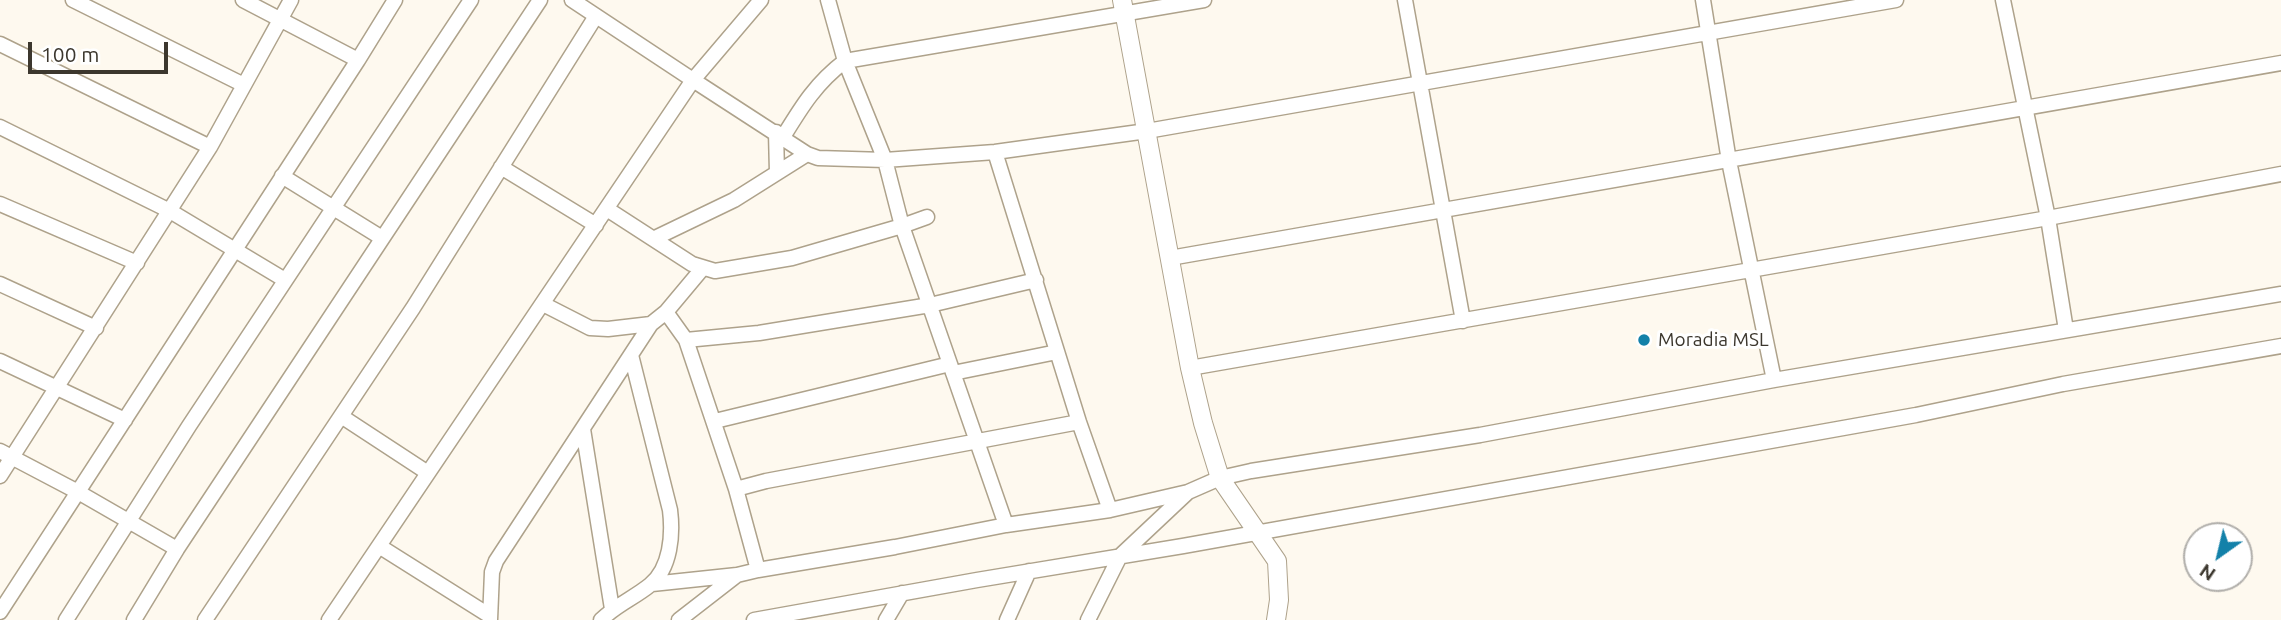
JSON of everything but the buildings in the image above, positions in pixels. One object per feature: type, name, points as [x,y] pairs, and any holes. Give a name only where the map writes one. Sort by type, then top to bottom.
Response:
[{"type":"main road","points":[[1124,7],[1190,368],[1203,423],[1220,478],[1277,561],[1279,600],[1276,620]]},
{"type":"street","points":[[73,0],[244,85]]},
{"type":"street","points":[[243,0],[358,60]]},
{"type":"street","points":[[0,475],[6,454],[58,388],[210,147],[291,0]]},
{"type":"street","points":[[1,610],[396,0]]},
{"type":"street","points":[[66,620],[285,280],[471,0]]},
{"type":"street","points":[[134,620],[177,550],[540,0]]},
{"type":"street","points":[[572,0],[807,154],[818,158],[885,160],[995,152],[1147,131],[1896,0]]},
{"type":"street","points":[[328,620],[694,80],[761,0]]},
{"type":"street","points":[[828,0],[845,61],[885,160],[902,226],[1006,525]]},
{"type":"street","points":[[777,173],[779,134],[825,76],[845,61],[1124,7],[1204,0]]},
{"type":"street","points":[[1405,0],[1463,321]]},
{"type":"street","points":[[1703,0],[1729,161],[1774,380]]},
{"type":"street","points":[[2003,0],[2048,218],[2066,330]]},
{"type":"street","points":[[205,620],[413,308],[596,16]]},
{"type":"street","points":[[0,44],[210,147]]},
{"type":"street","points":[[1170,258],[2281,64]]},
{"type":"street","points":[[0,127],[170,211],[285,280]]},
{"type":"street","points":[[995,152],[1079,422],[1110,510]]},
{"type":"street","points":[[653,239],[734,200],[807,154]]},
{"type":"street","points":[[501,167],[596,225]]},
{"type":"street","points":[[1190,368],[2048,218],[2281,174]]},
{"type":"street","points":[[282,176],[382,238]]},
{"type":"street","points":[[0,204],[137,263]]},
{"type":"street","points":[[607,209],[702,269],[715,271],[792,258],[927,217]]},
{"type":"street","points":[[490,618],[492,572],[496,561],[651,324],[666,312],[702,269]]},
{"type":"street","points":[[687,340],[759,333],[930,305],[1036,280]]},
{"type":"street","points":[[0,284],[96,328]]},
{"type":"street","points":[[652,584],[737,575],[1006,525],[1110,510],[1188,492],[1220,478],[1251,471],[1480,435],[1774,380],[2281,294]]},
{"type":"street","points":[[542,304],[590,328],[608,329],[651,324]]},
{"type":"street","points":[[666,312],[687,340],[736,489],[758,570]]},
{"type":"street","points":[[754,620],[1916,415],[2063,384],[2281,346]]},
{"type":"street","points":[[715,421],[951,368],[1057,352]]},
{"type":"street","points":[[583,429],[607,615],[652,584],[660,571],[673,535],[670,510],[631,355]]},
{"type":"street","points":[[0,361],[125,421]]},
{"type":"street","points":[[341,416],[428,473]]},
{"type":"street","points":[[736,489],[766,481],[1079,422]]},
{"type":"street","points":[[6,454],[78,492],[177,550]]},
{"type":"street","points":[[1088,620],[1120,556],[1188,492]]},
{"type":"street","points":[[379,545],[490,618]]},
{"type":"street","points":[[1007,620],[1028,571]]},
{"type":"street","points":[[678,620],[737,575]]},
{"type":"street","points":[[886,620],[902,593]]},
{"type":"place","name":"Moradia MSL","points":[[1644,340]]}]
